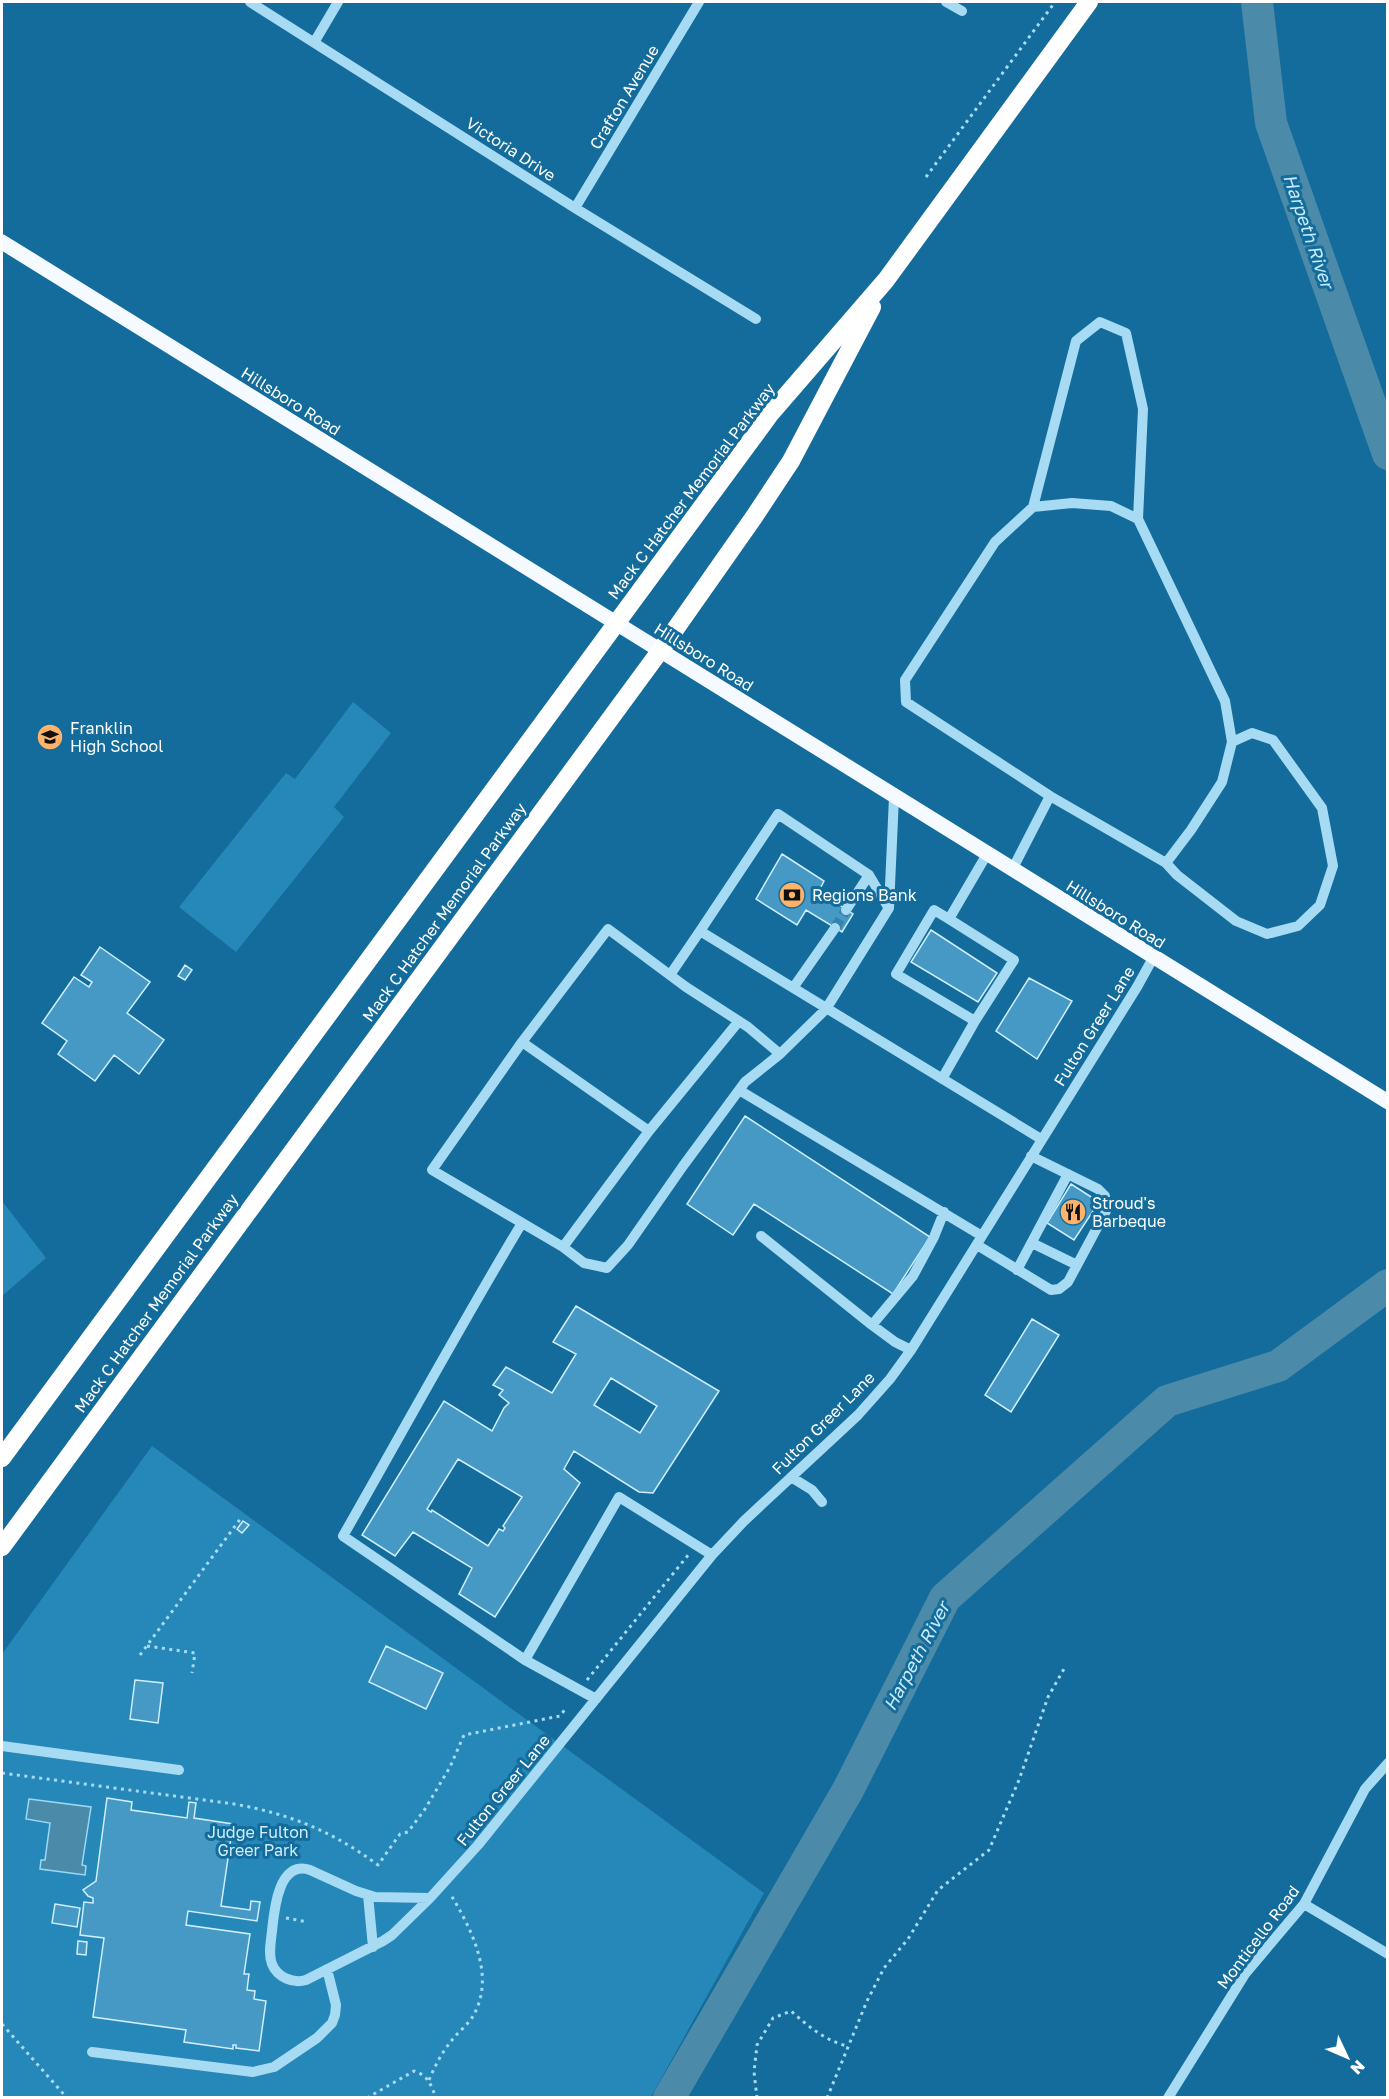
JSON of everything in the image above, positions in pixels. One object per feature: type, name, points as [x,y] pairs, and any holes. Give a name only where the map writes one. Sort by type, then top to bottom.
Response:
[{"type":"highway","name":"Mack C Hatcher Memorial Parkway","points":[[2,1458],[771,413],[886,280],[1089,2]]},
{"type":"highway","name":"Mack C Hatcher Memorial Parkway","points":[[2,1547],[660,651],[754,517],[791,461],[886,280]]},
{"type":"main road","name":"Hillsboro Road","points":[[2,242],[1388,1102]]},
{"type":"street","name":"Victoria Drive","points":[[250,2],[756,319]]},
{"type":"street","points":[[315,41],[338,2]]},
{"type":"street","name":"Crafton Avenue","points":[[574,207],[699,2]]},
{"type":"street","points":[[946,2],[962,11]]},
{"type":"street","points":[[1166,863],[1222,782],[1232,742],[1225,701],[1138,519],[1143,409],[1126,333],[1100,322],[1076,341],[1034,507],[995,542],[905,680],[906,702],[1050,796],[1166,863],[1177,876],[1236,921],[1267,934],[1298,926],[1320,905],[1333,866],[1322,808],[1273,740],[1252,733],[1232,742]]},
{"type":"street","points":[[1034,507],[1072,503],[1111,506],[1138,519]]},
{"type":"street","points":[[1012,870],[1050,796]]},
{"type":"street","points":[[780,1054],[608,929],[522,1042],[432,1170],[563,1247],[584,1263],[607,1268],[628,1245],[682,1166],[739,1090],[780,1054],[826,1009],[889,908],[894,797]]},
{"type":"street","points":[[670,975],[778,814],[869,875],[889,908]]},
{"type":"street","points":[[949,919],[987,854]]},
{"type":"street","points":[[846,909],[869,875]]},
{"type":"street","points":[[942,1079],[1014,960],[934,910],[896,974],[975,1021]]},
{"type":"street","points":[[793,988],[835,928]]},
{"type":"street","points":[[700,931],[1041,1139]]},
{"type":"street","name":"Fulton Greer Lane","points":[[373,1947],[392,1935],[458,1869],[712,1555],[744,1521],[870,1402],[911,1350],[1153,958]]},
{"type":"street","points":[[563,1247],[649,1131],[739,1022]]},
{"type":"street","points":[[522,1042],[649,1131]]},
{"type":"street","points":[[739,1090],[944,1212],[1017,1270],[1051,1290],[1059,1289],[1068,1282],[1106,1211],[1105,1196],[1098,1188],[1031,1156]]},
{"type":"street","points":[[1017,1270],[1068,1174]]},
{"type":"street","points":[[872,1325],[913,1276],[944,1212]]},
{"type":"street","points":[[522,1223],[467,1314],[343,1536],[525,1660],[596,1699]]},
{"type":"street","points":[[761,1236],[872,1325],[895,1342],[911,1350]]},
{"type":"street","points":[[1032,1243],[1077,1265]]},
{"type":"street","points":[[791,1477],[812,1490],[822,1502]]},
{"type":"street","points":[[525,1660],[619,1497],[712,1555]]},
{"type":"street","points":[[2,1746],[179,1770]]},
{"type":"street","name":"Monticello Road","points":[[1168,2097],[1245,1974],[1304,1904],[1365,1789],[1388,1763]]},
{"type":"street","points":[[368,1896],[373,1947],[298,1982],[283,1977],[272,1964],[270,1947],[276,1900],[283,1881],[292,1873],[306,1868],[368,1896],[430,1898]]},
{"type":"street","points":[[1304,1904],[1388,1954]]},
{"type":"street","points":[[92,2052],[253,2072],[269,2069],[317,2038],[334,2020],[336,2006],[327,1970]]},
{"type":"path","points":[[926,177],[1055,2]]},
{"type":"path","points":[[140,1655],[241,1518]]},
{"type":"path","points":[[579,1690],[696,1546]]},
{"type":"path","points":[[147,1646],[195,1653],[192,1672]]},
{"type":"path","points":[[826,2097],[884,1968],[908,1939],[938,1890],[989,1850],[1019,1780],[1048,1697],[1064,1669]]},
{"type":"path","points":[[2,1773],[265,1810],[323,1830],[378,1865],[400,1834],[409,1831],[431,1800],[450,1767],[464,1735],[560,1716],[566,1708]]},
{"type":"path","points":[[429,2080],[447,2046],[474,2014],[482,1981],[481,1960],[476,1946],[452,1896],[443,1884]]},
{"type":"path","points":[[757,2097],[754,2072],[757,2045],[773,2018],[791,2011],[810,2028],[832,2042],[847,2046]]},
{"type":"path","points":[[2,2024],[67,2097]]},
{"type":"path","points":[[367,2097],[409,2072],[419,2072],[429,2080],[436,2097]]},
{"type":"green space","points":[[353,702],[391,733],[334,807],[344,817],[236,952],[179,907],[286,773],[295,779]]},
{"type":"green space","points":[[2,1201],[46,1258],[2,1296]]},
{"type":"green space","name":"Judge Fulton Greer Park","points":[[152,1446],[764,1893],[651,2097],[2,2098],[2,1654]]},
{"type":"shaded area","points":[[29,1799],[91,1807],[82,1865],[86,1866],[85,1875],[40,1869],[41,1860],[45,1860],[50,1823],[26,1819]]},
{"type":"building","name":"Regions Bank","points":[[782,854],[824,881],[819,891],[853,914],[842,932],[806,910],[797,925],[756,899]]},
{"type":"building","points":[[931,930],[997,973],[978,1002],[911,962]]},
{"type":"building","points":[[100,947],[150,982],[127,1013],[164,1040],[139,1074],[114,1055],[95,1081],[58,1054],[67,1041],[42,1023],[74,977],[89,987],[92,982],[81,975]]},
{"type":"building","points":[[185,965],[192,970],[185,980],[178,976]]},
{"type":"building","points":[[1029,978],[1072,1001],[1037,1059],[996,1031]]},
{"type":"building","points":[[745,1116],[930,1237],[893,1294],[754,1204],[733,1235],[687,1204]]},
{"type":"building","name":"Stroud's Barbeque","points":[[1071,1184],[1099,1202],[1074,1240],[1047,1223]]},
{"type":"building","points":[[576,1306],[719,1391],[653,1493],[639,1492],[574,1451],[564,1469],[580,1483],[495,1617],[459,1594],[472,1568],[413,1532],[395,1556],[362,1535],[444,1401],[492,1431],[509,1403],[499,1395],[503,1390],[493,1385],[506,1367],[552,1393],[576,1354],[553,1342]],"holes":[[[611,1378],[657,1406],[640,1433],[594,1405]],[[458,1459],[522,1497],[503,1526],[505,1528],[503,1531],[499,1529],[488,1546],[427,1509]]]},
{"type":"building","points":[[1032,1319],[1059,1335],[1011,1412],[985,1395]]},
{"type":"building","points":[[243,1521],[249,1525],[242,1533],[237,1529]]},
{"type":"building","points":[[386,1646],[443,1673],[426,1709],[369,1682]]},
{"type":"building","points":[[135,1680],[163,1683],[158,1723],[130,1719]]},
{"type":"building","points":[[107,1798],[132,1802],[131,1810],[187,1818],[189,1802],[196,1803],[194,1818],[233,1824],[221,1906],[250,1910],[251,1901],[260,1902],[257,1921],[188,1911],[186,1925],[250,1934],[244,1974],[249,1974],[247,1990],[255,1991],[254,1999],[266,2001],[259,2051],[236,2048],[236,2045],[233,2045],[233,2049],[184,2042],[186,2030],[93,2017],[104,1938],[80,1935],[84,1902],[93,1903],[93,1898],[83,1890],[96,1881]]},
{"type":"building","points":[[55,1904],[80,1908],[77,1927],[52,1923]]},
{"type":"building","points":[[78,1941],[87,1942],[86,1955],[77,1954]]},
{"type":"waterway","name":"Harpeth River","points":[[1257,2],[1271,123],[1388,454]]},
{"type":"waterway","name":"Harpeth River","points":[[669,2098],[848,1790],[945,1598],[1167,1401],[1278,1366],[1388,1285]]},
{"type":"tunnel","points":[[835,928],[846,910]]},
{"type":"place","name":"Franklin High School","points":[[50,737]]},
{"type":"place","name":"Regions Bank","points":[[792,895]]},
{"type":"place","name":"Stroud's Barbeque","points":[[1073,1212]]}]
